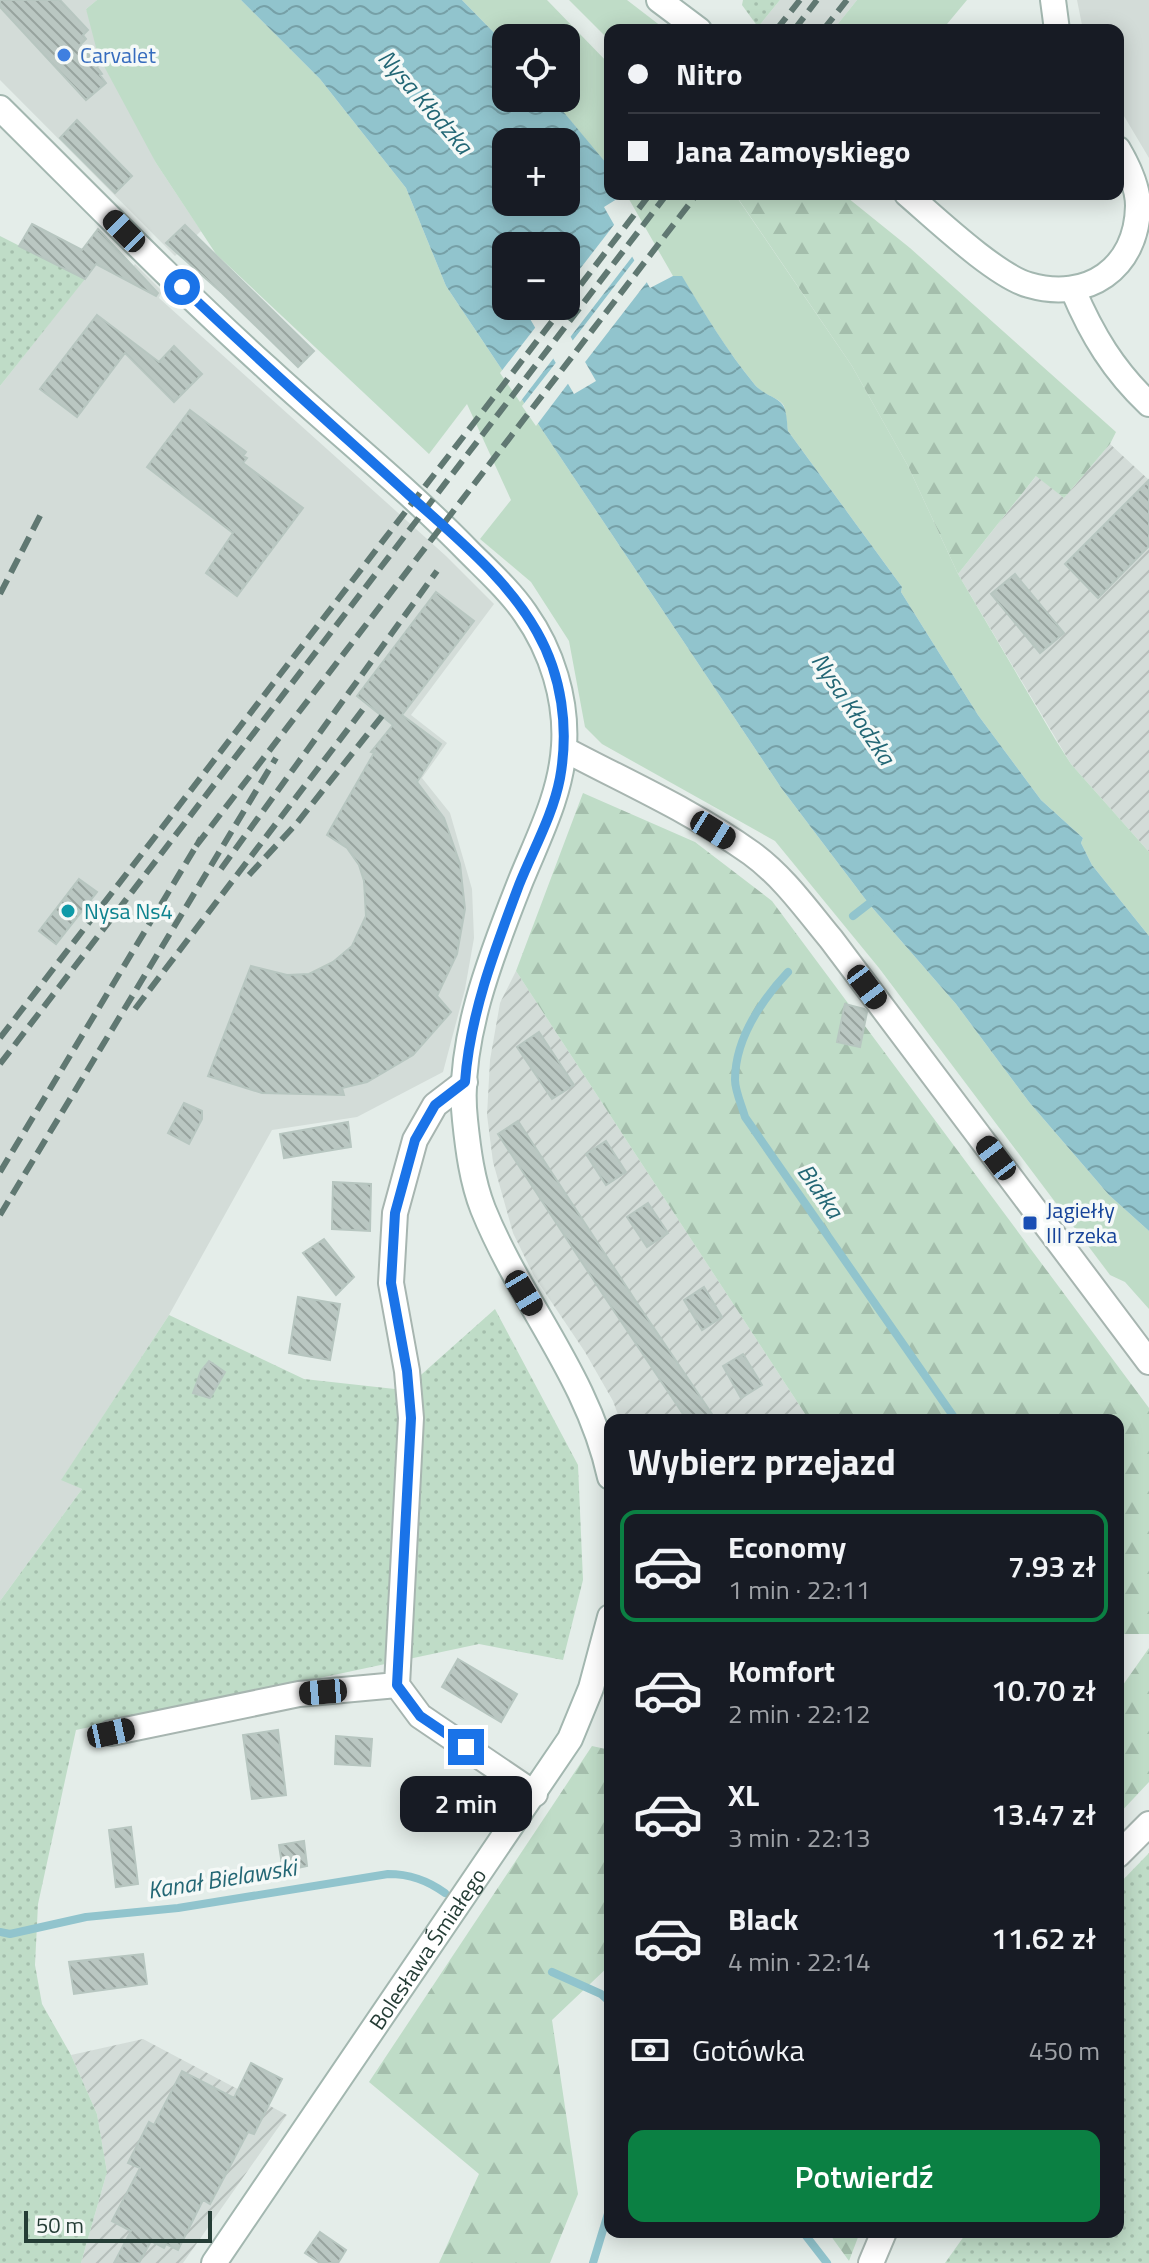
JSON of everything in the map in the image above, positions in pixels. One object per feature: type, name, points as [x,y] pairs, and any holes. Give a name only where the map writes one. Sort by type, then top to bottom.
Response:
[{"type":"street","points":[[659,0],[691,24]]},
{"type":"street","points":[[1053,0],[1056,24]]},
{"type":"street","points":[[0,108],[264,366],[434,517],[506,589],[525,612],[549,655],[561,701],[564,749],[553,803],[519,884],[475,1014],[465,1082],[464,1115],[473,1174],[483,1207],[524,1293],[578,1385],[604,1452]]},
{"type":"street","points":[[914,200],[1006,275],[1026,285],[1048,290],[1073,290],[1096,282],[1125,255],[1138,205],[1134,181],[1124,161]]},
{"type":"street","points":[[1073,290],[1101,349],[1129,385],[1149,404]]},
{"type":"street","points":[[564,749],[713,830],[752,854],[786,884],[831,939],[1149,1362]]},
{"type":"street","points":[[465,1082],[435,1105],[415,1140],[395,1213],[391,1283],[407,1371],[411,1418],[397,1685],[420,1716],[535,1794]]},
{"type":"street","name":"Bolesława Śmiałego","points":[[214,2263],[570,1739],[591,1688],[604,1639]]},
{"type":"street","points":[[111,1733],[299,1694],[397,1685]]},
{"type":"street","points":[[1124,1849],[1149,1824]]},
{"type":"street","points":[[871,2263],[881,2238]]},
{"type":"shaded area","points":[[0,0],[97,0],[86,9],[156,163],[201,231],[175,256],[0,80]]},
{"type":"shaded area","points":[[780,0],[857,0],[838,24],[760,24]]},
{"type":"shaded area","points":[[1077,0],[1149,0],[1149,158],[1124,116],[1124,24],[1082,24]]},
{"type":"shaded area","points":[[96,264],[125,279],[135,264],[162,291],[159,298],[446,556],[494,604],[411,715],[447,743],[422,778],[450,813],[472,889],[474,938],[465,989],[443,1072],[357,1117],[272,1130],[169,1315],[62,1479],[82,1489],[0,1601],[0,386]]},
{"type":"shaded area","points":[[1110,444],[1149,480],[1149,852],[1071,764],[958,574],[1037,475],[1064,498]]},
{"type":"shaded area","points":[[516,971],[805,1414],[618,1414],[585,1352],[534,1276],[513,1233],[493,1162],[487,1115],[490,1060],[500,1003]]},
{"type":"shaded area","points":[[143,2039],[287,2115],[183,2263],[81,2263],[107,2172],[97,2114],[71,2055]]},
{"type":"green space","points":[[97,0],[241,0],[320,79],[406,188],[446,286],[782,789],[869,904],[956,1004],[1029,1102],[1109,1195],[1149,1231],[1149,1309],[1125,1282],[1110,1275],[879,968],[775,841],[602,744],[585,727],[569,641],[531,582],[480,539],[511,500],[467,404],[429,454],[216,254],[156,163],[98,55],[86,9]]},
{"type":"green space","points":[[462,0],[547,0],[570,24],[492,24],[492,31]]},
{"type":"green space","points":[[569,0],[627,0],[658,24],[604,24],[604,35]]},
{"type":"green space","points":[[743,0],[780,0],[760,24],[756,24],[742,5]]},
{"type":"green space","points":[[857,0],[967,0],[947,24],[838,24]]},
{"type":"green space","points":[[580,34],[604,59],[604,162],[580,132],[580,128],[577,128],[563,112],[580,112]]},
{"type":"green space","points":[[629,200],[739,200],[852,366],[908,466],[958,574],[1055,739],[1071,764],[1149,852],[1149,936],[1092,865],[1081,843],[1083,838],[1041,800],[978,715],[901,592],[902,587],[788,431],[784,406],[755,385],[682,277],[673,276]]},
{"type":"green space","points":[[739,200],[850,200],[910,248],[1116,432],[1110,444],[1064,498],[1036,476],[958,574],[908,466],[852,366]]},
{"type":"green space","points":[[0,236],[85,279],[0,386]]},
{"type":"green space","points":[[583,793],[695,842],[772,901],[1149,1408],[1149,1634],[1124,1634],[1124,1414],[805,1414],[516,971]]},
{"type":"green space","points":[[495,1309],[578,1465],[583,1580],[563,1660],[479,1644],[76,1730],[38,1904],[35,1965],[42,2004],[71,2055],[97,2114],[107,2172],[81,2263],[0,2263],[0,1601],[82,1489],[61,1480],[169,1315],[304,1379],[404,1390]]},
{"type":"green space","points":[[1149,1648],[1149,1782],[1124,1809],[1124,1683]]},
{"type":"green space","points":[[592,1746],[604,1749],[604,1971],[552,2020],[578,2194],[550,2263],[439,2263],[479,2174],[369,2082]]},
{"type":"green space","points":[[1149,1853],[1149,2263],[945,2263],[963,2238],[1124,2238],[1124,1879]]},
{"type":"green space","points":[[832,2238],[858,2238],[849,2261]]},
{"type":"water","name":"Nysa Kłodzka","points":[[241,0],[462,0],[492,31],[492,112],[564,112],[577,128],[492,128],[492,216],[580,216],[580,132],[604,161],[604,200],[615,200],[604,207],[650,288],[673,276],[682,276],[745,372],[759,389],[782,404],[788,431],[902,587],[901,592],[978,715],[1041,800],[1083,838],[1081,843],[1092,865],[1149,936],[1149,1231],[1109,1195],[1029,1102],[956,1004],[869,904],[782,789],[446,286],[406,188],[320,79]]},
{"type":"pier","points":[[617,221],[635,253],[568,340],[556,320],[580,320],[580,269]]},
{"type":"pier","points":[[637,257],[650,278],[582,366],[570,344]]},
{"type":"pier","points":[[538,324],[556,355],[520,402],[500,373]]},
{"type":"pier","points":[[558,360],[570,381],[536,426],[522,406]]},
{"type":"building","points":[[0,0],[60,0],[88,30],[83,35],[86,39],[80,45],[98,65],[106,83],[86,100],[0,7]]},
{"type":"building","points":[[77,120],[132,176],[115,193],[60,138]]},
{"type":"building","points":[[32,224],[82,250],[98,229],[158,293],[156,296],[96,264],[85,279],[19,246]]},
{"type":"building","points":[[185,225],[314,351],[298,367],[166,243]]},
{"type":"building","points":[[97,315],[159,362],[174,346],[202,374],[174,402],[125,353],[77,417],[40,389]]},
{"type":"building","points":[[190,410],[246,452],[243,456],[247,458],[243,463],[303,508],[237,596],[206,573],[233,533],[147,467]]},
{"type":"building","points":[[1149,480],[1149,546],[1098,598],[1065,564]]},
{"type":"building","points":[[1015,574],[1064,633],[1040,653],[991,594]]},
{"type":"building","points":[[436,592],[474,621],[402,715],[441,744],[417,782],[444,818],[460,864],[465,909],[457,954],[437,996],[451,1012],[413,1055],[367,1082],[342,1088],[344,1095],[262,1093],[208,1076],[251,966],[287,975],[309,974],[333,962],[352,946],[366,916],[364,881],[359,865],[347,848],[327,835],[374,753],[371,752],[393,725],[357,696]]},
{"type":"building","name":"Nysa Ns4","points":[[79,879],[97,892],[56,944],[39,931]]},
{"type":"building","points":[[845,1004],[867,1012],[860,1047],[837,1042]]},
{"type":"building","points":[[539,1032],[574,1085],[552,1099],[517,1047]]},
{"type":"building","points":[[184,1103],[202,1111],[202,1119],[189,1144],[168,1133]]},
{"type":"building","points":[[518,1121],[712,1414],[683,1414],[498,1134]]},
{"type":"building","points":[[348,1122],[351,1147],[284,1158],[280,1134]]},
{"type":"building","points":[[606,1141],[626,1172],[606,1185],[586,1154]]},
{"type":"building","points":[[333,1182],[371,1184],[370,1231],[332,1229]]},
{"type":"building","points":[[648,1203],[668,1233],[647,1247],[627,1217]]},
{"type":"building","points":[[324,1239],[354,1277],[336,1295],[303,1253]]},
{"type":"building","points":[[704,1287],[722,1317],[702,1330],[684,1300]]},
{"type":"building","points":[[298,1297],[340,1304],[330,1360],[289,1353]]},
{"type":"building","points":[[743,1354],[762,1385],[741,1398],[723,1366]]},
{"type":"building","points":[[209,1361],[225,1372],[210,1398],[193,1393],[201,1371]]},
{"type":"building","points":[[458,1659],[517,1694],[501,1722],[442,1687]]},
{"type":"building","points":[[278,1730],[286,1795],[252,1799],[243,1735]]},
{"type":"building","points":[[336,1736],[372,1739],[370,1766],[335,1764]]},
{"type":"building","points":[[131,1827],[138,1884],[116,1887],[109,1830]]},
{"type":"building","points":[[304,1841],[307,1866],[283,1871],[279,1845]]},
{"type":"building","points":[[143,1954],[147,1984],[74,1994],[69,1962]]},
{"type":"building","points":[[251,2063],[282,2079],[254,2134],[248,2132],[210,2204],[203,2200],[178,2250],[166,2244],[164,2248],[151,2241],[139,2263],[114,2263],[131,2231],[112,2221],[140,2168],[128,2163],[149,2122],[154,2125],[182,2071],[234,2098]]},
{"type":"building","points":[[320,2232],[346,2250],[338,2263],[320,2263],[305,2253]]},
{"type":"waterway","name":"Białka","points":[[853,916],[875,899]]},
{"type":"waterway","name":"Białka","points":[[788,972],[760,1008],[740,1050],[735,1084],[745,1117],[952,1414]]},
{"type":"waterway","name":"Kanał Bielawski","points":[[0,1932],[10,1934],[86,1917],[178,1908],[388,1874],[418,1879],[445,1893]]},
{"type":"waterway","name":"Kanał Bielawski","points":[[552,1972],[604,1997]]},
{"type":"waterway","name":"Białka","points":[[593,2263],[604,2227]]},
{"type":"waterway","name":"Kanał Bielawski","points":[[808,2238],[827,2263]]},
{"type":"railway","points":[[781,24],[800,0]]},
{"type":"railway","points":[[799,24],[817,0]]},
{"type":"railway","points":[[828,24],[847,0]]},
{"type":"railway","points":[[580,286],[645,200]]},
{"type":"railway","points":[[0,1064],[662,200]]},
{"type":"railway","points":[[196,846],[692,200]]},
{"type":"railway","points":[[0,1038],[553,320]]},
{"type":"railway","points":[[0,594],[42,512]]},
{"type":"railway","points":[[221,869],[437,571]]},
{"type":"railway","points":[[135,1009],[367,704]]},
{"type":"railway","points":[[249,875],[297,823],[382,716]]},
{"type":"railway","points":[[0,1215],[276,758]]},
{"type":"railway","points":[[0,1172],[201,838]]},
{"type":"place","name":"Carvalet","points":[[64,55]]},
{"type":"place","name":"Nysa Ns4","points":[[68,911]]},
{"type":"place","name":"Jagiełły III rzeka","points":[[1030,1223]]},
{"type":"route","points":[[182,287],[264,366],[442,525],[506,589],[525,612],[549,655],[561,701],[564,749],[560,779],[519,884],[475,1014],[465,1082],[435,1105],[415,1140],[395,1213],[391,1283],[407,1371],[411,1418],[397,1685],[420,1716],[466,1747]]}]
